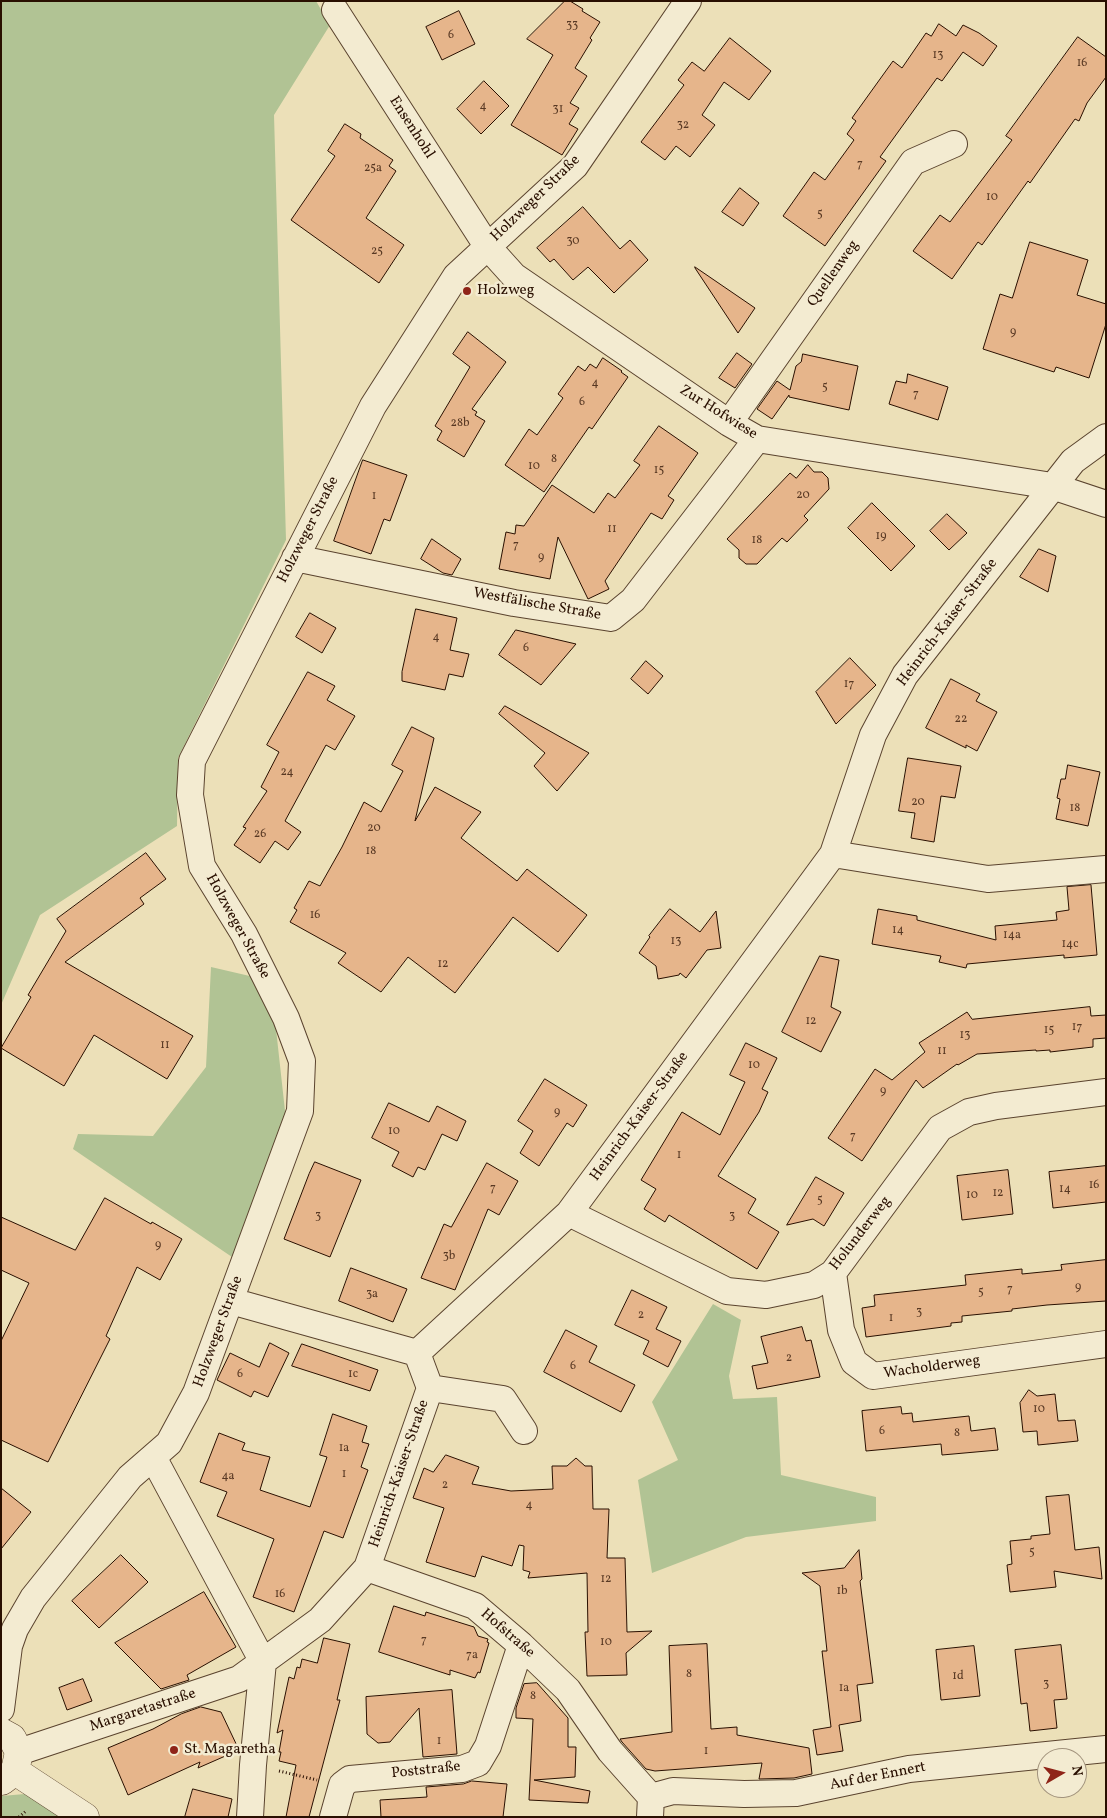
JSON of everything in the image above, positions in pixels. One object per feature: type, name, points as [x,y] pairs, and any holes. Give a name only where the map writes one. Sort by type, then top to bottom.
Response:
[{"type":"street","name":"Holzweger Straße","points":[[1,1709],[9,1646],[15,1628],[33,1598],[130,1476],[169,1443],[196,1393],[300,1111],[302,1061],[286,1018],[244,934],[202,866],[190,795],[192,761],[372,406],[456,276],[575,166],[688,1]]},
{"type":"street","name":"Ensenhohl","points":[[335,10],[487,246]]},
{"type":"street","name":"Quellenweg","points":[[729,423],[913,162],[954,144]]},
{"type":"street","name":"Zur Hofwiese","points":[[487,246],[514,276],[729,423],[758,439],[1052,486]]},
{"type":"street","name":"Heinrich-Kaiser-Straße","points":[[367,1568],[430,1388],[417,1353],[569,1213],[833,854],[873,735],[906,676],[1052,486],[1073,461],[1106,437]]},
{"type":"street","name":"Westfälische Straße","points":[[295,558],[514,603],[611,618],[633,600],[758,439]]},
{"type":"street","points":[[1052,486],[1106,504]]},
{"type":"street","points":[[833,854],[988,879],[1106,869]]},
{"type":"street","name":"Holunderweg","points":[[569,1213],[727,1291],[766,1295],[814,1285],[833,1273],[940,1128],[969,1112],[996,1106],[1106,1092]]},
{"type":"street","name":"Wacholderweg","points":[[833,1273],[841,1330],[854,1362],[873,1376],[1106,1344]]},
{"type":"street","points":[[231,1301],[417,1353]]},
{"type":"street","points":[[430,1388],[503,1399],[524,1431]]},
{"type":"street","points":[[153,1457],[263,1662],[250,1817]]},
{"type":"street","points":[[263,1662],[320,1620],[367,1568]]},
{"type":"street","name":"Hofstraße","points":[[367,1568],[475,1606],[521,1645],[568,1690],[650,1807]]},
{"type":"street","name":"Poststraße","points":[[342,1785],[350,1779],[462,1769],[478,1763],[488,1746],[521,1645]]},
{"type":"street","name":"Margaretastraße","points":[[12,1768],[239,1679],[263,1662]]},
{"type":"street","points":[[1,1732],[12,1738],[12,1768],[85,1817]]},
{"type":"street","name":"Auf der Ennert","points":[[650,1807],[673,1791],[744,1794],[796,1793],[909,1769],[1106,1750]]},
{"type":"street","points":[[333,1817],[342,1785]]},
{"type":"path","points":[[253,1765],[342,1785]]},
{"type":"green space","points":[[1,1],[316,1],[330,25],[274,115],[286,540],[178,758],[177,826],[40,915],[1,1005]]},
{"type":"green space","points":[[211,967],[254,977],[276,1029],[286,1120],[232,1257],[73,1149],[78,1134],[153,1136],[206,1067]]},
{"type":"green space","points":[[713,1304],[741,1320],[729,1376],[733,1399],[777,1397],[781,1475],[876,1497],[876,1521],[746,1537],[652,1573],[638,1480],[678,1460],[652,1402]]},
{"type":"green space","points":[[25,1794],[78,1817],[1,1817],[1,1796]]},
{"type":"building","points":[[565,1],[570,1],[600,22],[590,38],[592,40],[575,68],[587,76],[570,103],[579,108],[569,124],[578,129],[562,155],[511,125],[553,55],[527,39]]},
{"type":"building","points":[[459,11],[475,44],[442,60],[426,27]]},
{"type":"building","points":[[939,24],[956,36],[963,25],[979,33],[997,46],[983,66],[963,52],[942,81],[937,78],[880,157],[886,161],[825,246],[783,216],[814,172],[825,180],[854,140],[847,134],[856,121],[852,118],[893,61],[902,68],[926,33],[931,36]]},
{"type":"building","points":[[1078,37],[1106,57],[1106,77],[1087,103],[1079,121],[1075,119],[1030,183],[1028,181],[982,245],[978,242],[952,279],[913,251],[940,215],[950,222],[1012,140],[1006,136]]},
{"type":"building","points":[[730,38],[771,71],[749,100],[724,82],[702,115],[715,125],[690,157],[676,146],[665,160],[641,142],[684,85],[678,80],[692,62],[704,71]]},
{"type":"building","points":[[484,81],[509,106],[481,134],[457,109]]},
{"type":"building","points":[[345,124],[361,134],[360,138],[393,160],[389,166],[396,171],[366,218],[404,245],[379,283],[291,220],[335,156],[328,151]]},
{"type":"building","points":[[740,188],[759,203],[743,226],[722,212]]},
{"type":"building","points":[[583,207],[620,249],[630,240],[648,260],[614,293],[588,267],[573,280],[554,259],[550,262],[537,248]]},
{"type":"building","points":[[1030,242],[1088,260],[1077,295],[1106,304],[1106,324],[1089,378],[1056,367],[1054,372],[983,349],[1000,294],[1012,298]]},
{"type":"building","points":[[695,268],[755,308],[738,333]]},
{"type":"building","points":[[468,332],[506,362],[472,409],[477,412],[475,415],[485,421],[464,457],[437,440],[442,431],[435,426],[470,367],[453,354]]},
{"type":"building","points":[[737,353],[752,364],[735,388],[719,378]]},
{"type":"building","points":[[803,354],[858,366],[849,410],[789,397],[789,395],[772,419],[757,409],[777,381],[790,390],[796,366],[801,362]]},
{"type":"building","points":[[603,358],[628,377],[592,429],[589,427],[544,492],[505,465],[529,429],[537,435],[563,398],[558,394],[578,366],[585,371],[590,364],[596,368]]},
{"type":"building","points":[[908,374],[948,387],[938,420],[889,404],[896,381],[906,383]]},
{"type":"building","points":[[659,426],[698,453],[668,496],[674,500],[662,519],[651,513],[605,581],[609,589],[588,599],[558,537],[550,579],[499,569],[506,532],[515,534],[516,525],[524,526],[552,485],[594,513],[608,493],[615,498],[640,465],[634,461]]},
{"type":"building","points":[[363,460],[407,475],[390,521],[384,519],[371,554],[334,541]]},
{"type":"building","points":[[808,465],[814,472],[822,472],[828,478],[829,489],[804,516],[808,520],[787,542],[782,538],[757,564],[746,564],[739,558],[739,550],[727,539],[790,473],[796,478]]},
{"type":"building","points":[[872,503],[915,546],[891,571],[848,528]]},
{"type":"building","points":[[947,514],[967,533],[949,550],[930,531]]},
{"type":"building","points":[[432,539],[461,559],[452,575],[443,573],[421,559]]},
{"type":"building","points":[[1039,549],[1056,556],[1048,592],[1020,577]]},
{"type":"building","points":[[416,609],[457,618],[450,650],[469,654],[463,677],[449,674],[445,690],[402,681],[402,672]]},
{"type":"building","points":[[310,613],[336,628],[322,653],[296,637]]},
{"type":"building","points":[[516,630],[576,644],[541,685],[499,655]]},
{"type":"building","points":[[850,658],[876,685],[836,724],[816,692]]},
{"type":"building","points":[[646,661],[663,676],[648,694],[631,679]]},
{"type":"building","points":[[308,672],[335,686],[327,700],[355,716],[335,750],[326,745],[285,821],[301,832],[288,850],[275,841],[260,863],[234,845],[246,828],[243,827],[267,791],[261,787],[279,752],[267,745]]},
{"type":"building","points":[[951,679],[980,694],[976,701],[997,712],[977,751],[966,745],[966,748],[926,728]]},
{"type":"building","points":[[505,706],[589,753],[557,791],[534,766],[545,753],[499,714]]},
{"type":"building","points":[[412,727],[434,738],[415,821],[435,787],[481,812],[461,838],[517,881],[527,869],[587,915],[558,952],[513,917],[455,993],[408,957],[381,992],[338,963],[346,953],[290,922],[297,910],[294,908],[309,881],[320,886],[364,802],[381,812],[403,771],[392,765]]},
{"type":"building","points":[[908,758],[961,766],[955,798],[941,796],[934,842],[911,838],[915,813],[899,811]]},
{"type":"building","points":[[1068,765],[1100,772],[1088,826],[1056,819],[1060,799],[1057,798],[1061,779],[1065,779]]},
{"type":"building","points":[[146,853],[166,879],[140,898],[144,904],[65,962],[193,1036],[167,1079],[94,1035],[64,1086],[1,1048],[31,997],[28,995],[66,931],[57,919]]},
{"type":"building","points":[[1091,885],[1097,955],[1064,958],[1064,955],[967,964],[966,968],[939,962],[941,956],[872,944],[878,909],[917,916],[917,920],[996,940],[995,926],[1057,920],[1056,912],[1069,910],[1067,887]]},
{"type":"building","points":[[670,909],[700,932],[716,911],[721,948],[707,950],[686,978],[680,973],[679,975],[658,979],[656,966],[639,953],[649,936]]},
{"type":"building","points":[[820,956],[839,960],[831,1007],[841,1012],[821,1052],[782,1032]]},
{"type":"building","points":[[1090,1007],[1091,1016],[1106,1015],[1106,1038],[1093,1039],[1093,1047],[1050,1052],[1050,1050],[1036,1050],[977,1054],[957,1064],[923,1088],[916,1080],[862,1161],[828,1138],[875,1069],[892,1080],[925,1052],[919,1043],[967,1012],[972,1019]]},
{"type":"building","points":[[746,1043],[777,1058],[762,1089],[768,1092],[759,1112],[718,1176],[756,1199],[748,1213],[779,1232],[757,1269],[669,1215],[665,1222],[644,1209],[656,1189],[641,1180],[682,1112],[720,1135],[745,1082],[730,1075]]},
{"type":"building","points":[[545,1079],[587,1105],[573,1127],[567,1123],[539,1166],[520,1153],[533,1131],[518,1121]]},
{"type":"building","points":[[389,1103],[429,1122],[437,1106],[466,1121],[457,1141],[442,1134],[425,1170],[418,1167],[413,1177],[392,1166],[399,1152],[372,1138]]},
{"type":"building","points":[[315,1162],[361,1180],[330,1257],[284,1239]]},
{"type":"building","points":[[487,1163],[518,1181],[499,1215],[488,1209],[455,1290],[421,1278],[444,1224],[451,1227]]},
{"type":"building","points":[[1106,1166],[1106,1202],[1053,1208],[1049,1172]]},
{"type":"building","points":[[1008,1170],[1013,1214],[962,1220],[957,1176]]},
{"type":"building","points":[[816,1177],[844,1193],[824,1226],[813,1219],[787,1225]]},
{"type":"building","points":[[105,1198],[182,1239],[160,1280],[137,1267],[106,1336],[110,1339],[48,1462],[1,1440],[1,1341],[29,1283],[1,1270],[1,1217],[75,1250]]},
{"type":"building","points":[[1106,1260],[1106,1301],[1047,1305],[962,1316],[962,1322],[951,1323],[951,1326],[866,1337],[862,1308],[875,1306],[874,1295],[966,1285],[965,1275],[1022,1269],[1022,1274],[1062,1270],[1061,1265]]},
{"type":"building","points":[[351,1268],[407,1289],[393,1322],[339,1301]]},
{"type":"building","points":[[632,1290],[667,1307],[656,1329],[681,1341],[668,1367],[643,1354],[649,1341],[615,1325]]},
{"type":"building","points":[[802,1327],[806,1341],[811,1340],[820,1377],[757,1389],[752,1366],[768,1363],[761,1337]]},
{"type":"building","points":[[566,1330],[597,1346],[589,1362],[635,1385],[621,1412],[544,1372]]},
{"type":"building","points":[[270,1343],[289,1353],[268,1397],[254,1391],[251,1397],[217,1380],[230,1353],[259,1367]]},
{"type":"building","points":[[302,1344],[378,1370],[370,1391],[292,1366]]},
{"type":"building","points":[[1029,1390],[1037,1396],[1055,1394],[1058,1421],[1075,1420],[1078,1441],[1038,1445],[1037,1431],[1023,1432],[1020,1403]]},
{"type":"building","points":[[901,1407],[902,1414],[912,1413],[913,1422],[969,1416],[971,1431],[995,1428],[998,1450],[942,1455],[941,1444],[866,1451],[862,1411]]},
{"type":"building","points":[[333,1414],[367,1426],[362,1442],[369,1444],[361,1467],[368,1470],[343,1538],[324,1531],[294,1612],[253,1597],[274,1539],[217,1516],[227,1492],[200,1482],[219,1433],[245,1443],[242,1450],[270,1457],[260,1490],[310,1507],[327,1457],[320,1455]]},
{"type":"building","points":[[446,1455],[479,1467],[472,1484],[511,1491],[553,1489],[552,1466],[567,1466],[576,1458],[585,1466],[592,1466],[593,1509],[609,1509],[607,1558],[625,1558],[627,1632],[652,1631],[626,1653],[627,1675],[587,1676],[585,1632],[588,1632],[587,1573],[528,1578],[530,1572],[523,1570],[524,1546],[519,1545],[512,1566],[482,1556],[475,1577],[426,1562],[444,1508],[413,1498],[424,1468],[433,1472]]},
{"type":"building","points":[[1,1488],[31,1512],[1,1549]]},
{"type":"building","points":[[1069,1495],[1075,1550],[1099,1547],[1102,1579],[1054,1571],[1056,1587],[1010,1592],[1007,1565],[1012,1564],[1010,1541],[1031,1539],[1031,1536],[1050,1534],[1046,1497]]},
{"type":"building","points":[[859,1550],[862,1579],[860,1581],[873,1683],[857,1685],[861,1721],[839,1725],[843,1751],[817,1755],[813,1730],[831,1727],[822,1651],[827,1651],[820,1586],[802,1573],[844,1568]]},
{"type":"building","points":[[121,1555],[148,1582],[99,1628],[72,1601]]},
{"type":"building","points":[[204,1592],[236,1647],[187,1675],[189,1680],[161,1689],[115,1643]]},
{"type":"building","points":[[394,1606],[425,1616],[426,1612],[474,1627],[478,1636],[488,1639],[487,1642],[489,1643],[480,1673],[478,1672],[475,1678],[450,1670],[450,1675],[379,1652]]},
{"type":"building","points":[[324,1638],[350,1644],[337,1700],[340,1700],[309,1817],[286,1817],[296,1765],[279,1761],[283,1730],[277,1733],[289,1677],[294,1679],[297,1667],[300,1668],[302,1659],[317,1663]]},
{"type":"building","points":[[707,1644],[711,1729],[737,1727],[737,1735],[809,1748],[812,1774],[794,1778],[759,1779],[762,1763],[655,1771],[646,1769],[622,1742],[620,1739],[672,1732],[669,1646]]},
{"type":"building","points":[[1061,1645],[1067,1699],[1054,1700],[1057,1728],[1030,1731],[1027,1703],[1021,1704],[1015,1650]]},
{"type":"building","points":[[974,1646],[980,1696],[941,1700],[936,1650]]},
{"type":"building","points":[[83,1679],[92,1701],[67,1710],[59,1688]]},
{"type":"building","points":[[537,1683],[568,1718],[568,1747],[576,1747],[575,1777],[534,1780],[590,1791],[588,1803],[529,1800],[533,1719],[516,1718],[516,1708],[524,1684]]},
{"type":"building","points":[[452,1690],[457,1754],[423,1757],[419,1708],[390,1742],[378,1743],[367,1734],[366,1697]]},
{"type":"building","name":"St. Magaretha","points":[[201,1707],[221,1712],[239,1750],[198,1768],[200,1762],[128,1795],[108,1748],[153,1729],[181,1714]]},
{"type":"building","points":[[472,1781],[507,1784],[503,1817],[381,1817],[380,1800],[427,1797],[426,1787],[463,1784]]},
{"type":"building","points":[[193,1789],[232,1799],[228,1817],[185,1817]]},
{"type":"place","name":"Holzweg","points":[[467,291]]},
{"type":"place","name":"St. Magaretha","points":[[174,1750]]}]
